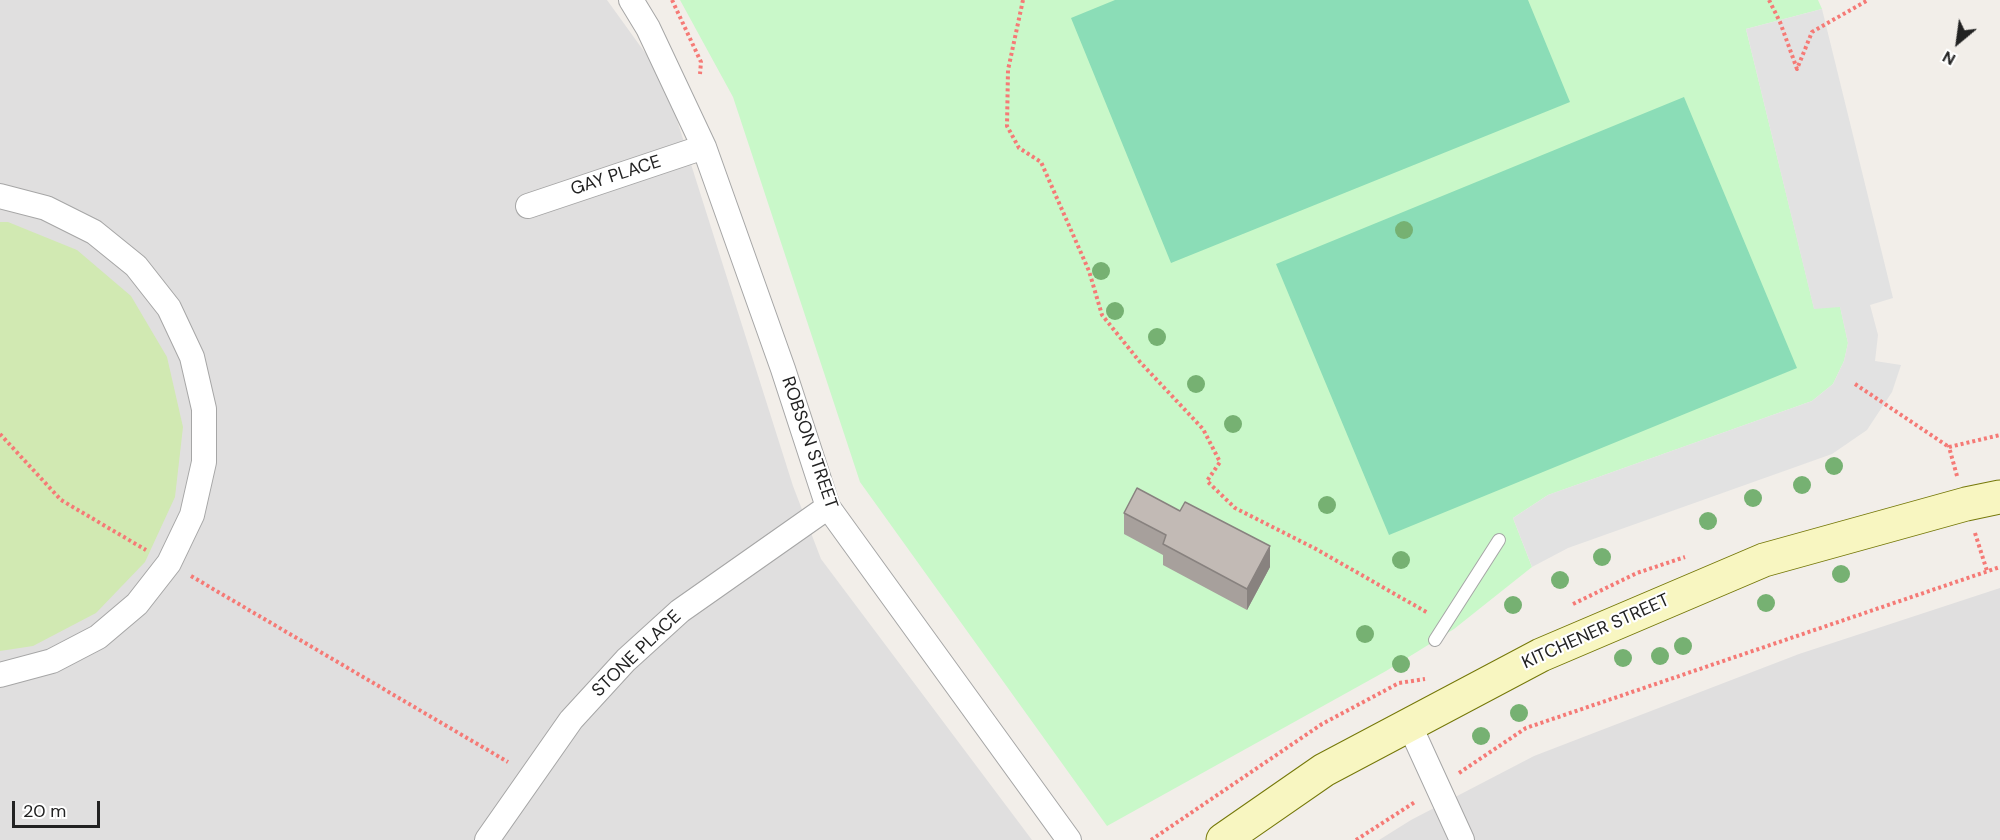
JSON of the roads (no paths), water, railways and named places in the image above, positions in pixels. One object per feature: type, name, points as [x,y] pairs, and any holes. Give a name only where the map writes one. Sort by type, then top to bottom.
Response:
[{"type":"street","name":"ROBSON STREET","points":[[631,0],[648,28],[704,147],[783,369],[828,507],[1069,840]]},
{"type":"street","name":"GAY PLACE","points":[[528,206],[704,147]]},
{"type":"street","points":[[0,196],[46,208],[94,232],[136,266],[169,308],[192,357],[204,409],[204,462],[192,515],[169,563],[137,604],[98,637],[52,661],[0,675]]},
{"type":"street","name":"KITCHENER STREET","points":[[1223,840],[1324,770],[1540,655],[1764,560],[1966,504],[2000,497]]},
{"type":"street","name":"STONE PLACE","points":[[486,840],[571,720],[626,660],[680,611],[828,507]]},
{"type":"street","points":[[1409,723],[1462,840]]},
{"type":"lane","points":[[1435,640],[1499,540]]}]
